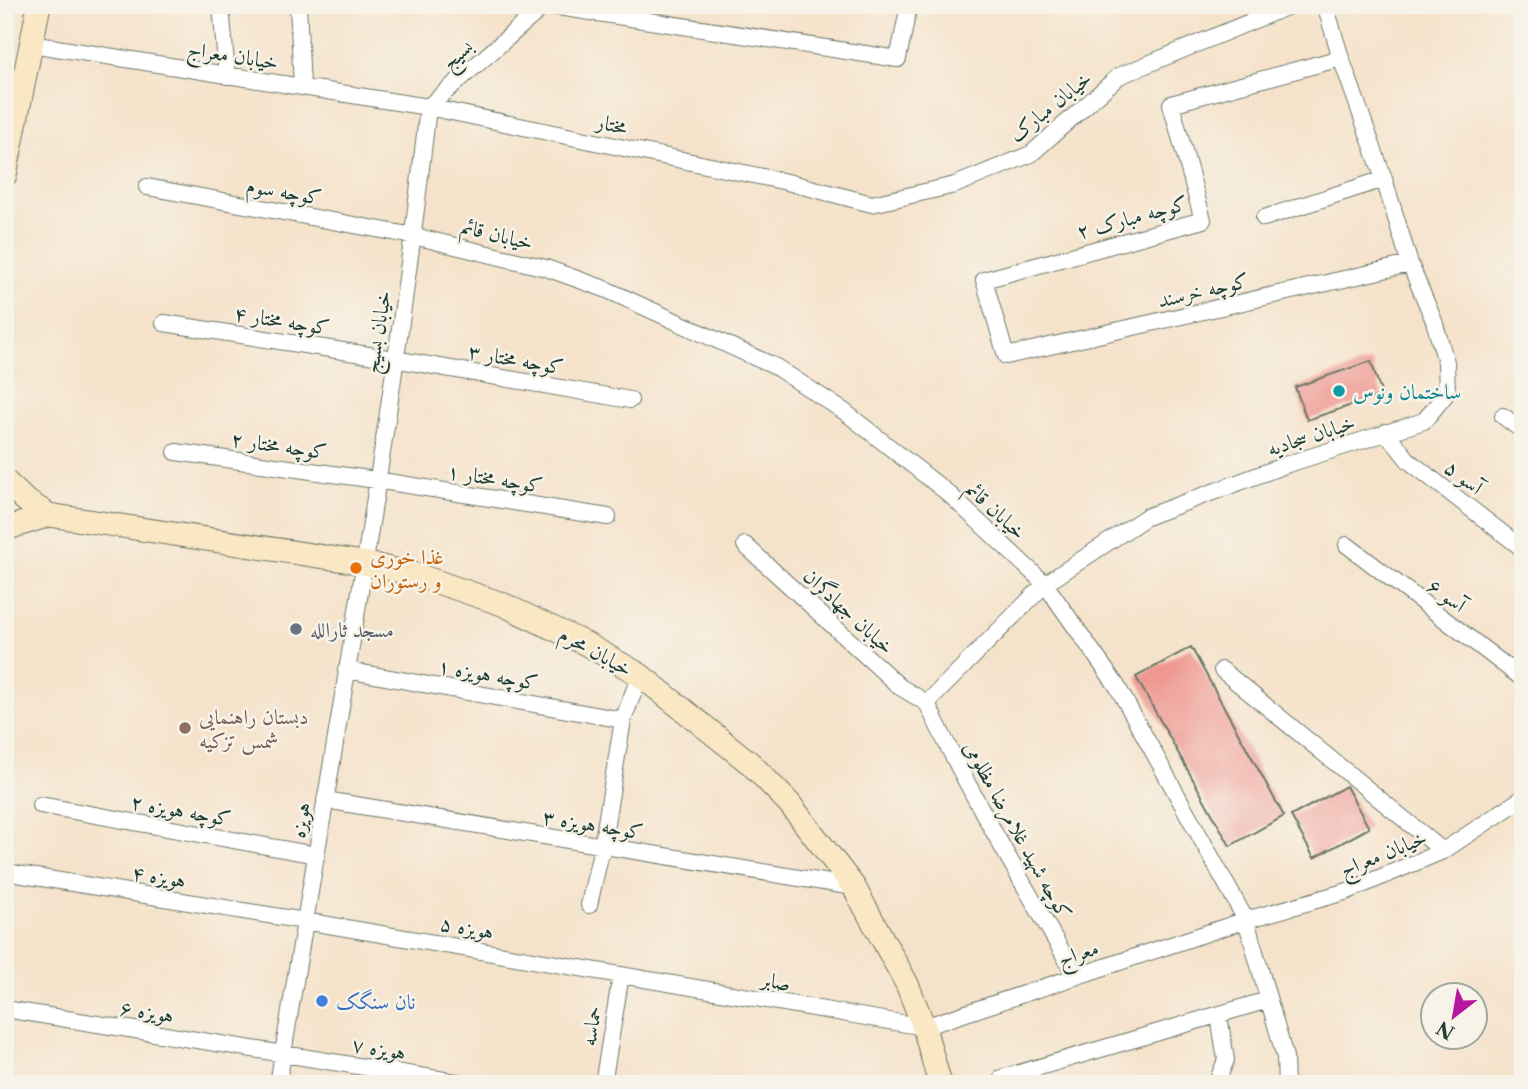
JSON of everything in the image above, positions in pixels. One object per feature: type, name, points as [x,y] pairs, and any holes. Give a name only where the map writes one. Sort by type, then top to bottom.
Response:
[{"type":"street","points":[[5,175],[39,5]]},
{"type":"street","points":[[221,5],[227,76]]},
{"type":"street","points":[[298,5],[302,87]]},
{"type":"street","points":[[545,5],[898,59],[909,5]]},
{"type":"street","name":"بسیج","points":[[428,107],[545,5]]},
{"type":"street","name":"خیابان مبارک","points":[[787,182],[872,204],[955,185],[1031,154],[1119,76],[1291,5]]},
{"type":"street","name":"خیابان سجادیه","points":[[927,703],[1045,584],[1146,517],[1262,473],[1424,421],[1447,393],[1446,362],[1434,321],[1410,264],[1325,5]]},
{"type":"street","name":"خیابان معراج","points":[[31,44],[428,107]]},
{"type":"street","name":"کوچه مبارک ۲","points":[[1006,356],[984,280],[1203,220],[1171,104],[1341,58]]},
{"type":"street","name":"مختار","points":[[428,107],[787,182]]},
{"type":"street","name":"خیابان بسیج","points":[[364,564],[414,236],[428,107]]},
{"type":"street","points":[[1264,218],[1384,179]]},
{"type":"street","name":"کوچه سوم","points":[[147,187],[414,236]]},
{"type":"street","name":"خیابان قائم","points":[[414,236],[546,268],[605,289],[776,367],[845,412],[948,495],[1045,584],[1117,686],[1246,920],[1284,1057],[1286,1084]]},
{"type":"street","name":"کوچه خرسند","points":[[1006,356],[1410,264]]},
{"type":"street","name":"کوچه مختار ۴","points":[[164,323],[394,359]]},
{"type":"street","name":"کوچه مختار ۳","points":[[394,359],[630,400]]},
{"type":"street","points":[[1503,416],[1523,430]]},
{"type":"street","name":"آسو ۵","points":[[1386,432],[1409,461],[1523,549]]},
{"type":"street","name":"کوچه مختار ۲","points":[[176,452],[376,480]]},
{"type":"street","name":"کوچه مختار ۱","points":[[376,480],[608,517]]},
{"type":"street","points":[[5,481],[25,500],[49,515]]},
{"type":"street","points":[[5,529],[49,515]]},
{"type":"street","name":"خیابان محرم","points":[[49,515],[364,564],[417,575],[502,604],[586,644],[640,676],[751,764],[789,803],[854,887],[907,984],[924,1027],[940,1084]]},
{"type":"street","name":"خیابان جهادگران","points":[[746,545],[900,687],[927,703]]},
{"type":"street","name":"آسو ۶","points":[[1346,545],[1523,679]]},
{"type":"street","name":"هویزه","points":[[278,1084],[364,564]]},
{"type":"street","name":"کوچه هویزه ۱","points":[[346,670],[623,720]]},
{"type":"street","points":[[1222,670],[1443,851]]},
{"type":"street","points":[[589,905],[603,847],[623,720],[640,676]]},
{"type":"street","name":"کوچه شهید غلامرضا مظلومی","points":[[927,703],[951,755],[1076,976]]},
{"type":"street","name":"خیابان معراج","points":[[1246,920],[1348,891],[1443,851],[1523,798]]},
{"type":"street","name":"کوچه هویزه ۳","points":[[325,800],[854,887]]},
{"type":"street","name":"کوچه هویزه ۲","points":[[40,806],[316,855]]},
{"type":"street","name":"هویزه ۴","points":[[5,872],[305,921]]},
{"type":"street","name":"معراج","points":[[924,1027],[1246,920]]},
{"type":"street","name":"هویزه ۵","points":[[305,921],[621,975]]},
{"type":"street","name":"صابر","points":[[621,975],[924,1027]]},
{"type":"street","name":"حماسه","points":[[603,1084],[621,975]]},
{"type":"street","points":[[1002,1078],[1268,1000]]},
{"type":"street","name":"هویزه ۶","points":[[5,1009],[283,1054]]},
{"type":"street","points":[[1216,1084],[1226,1060],[1219,1016]]},
{"type":"street","name":"هویزه ۷","points":[[283,1054],[469,1084]]},
{"type":"building","points":[[1523,49],[1523,70],[1517,67]]},
{"type":"building","name":"ساختمان ونوس","points":[[1371,361],[1382,395],[1307,420],[1295,387]]},
{"type":"building","points":[[1191,647],[1284,816],[1230,846],[1136,677]]},
{"type":"building","points":[[1346,786],[1369,828],[1314,858],[1291,816]]},
{"type":"place","name":"ساختمان ونوس","points":[[1339,391]]},
{"type":"place","name":"غذا خوری و رستوران","points":[[356,568]]},
{"type":"place","name":"مسجد ثارالله","points":[[296,629]]},
{"type":"place","name":"دبستان راهنمایی شمس تزکیه","points":[[185,728]]},
{"type":"place","name":"نان سنگک","points":[[322,1001]]}]
